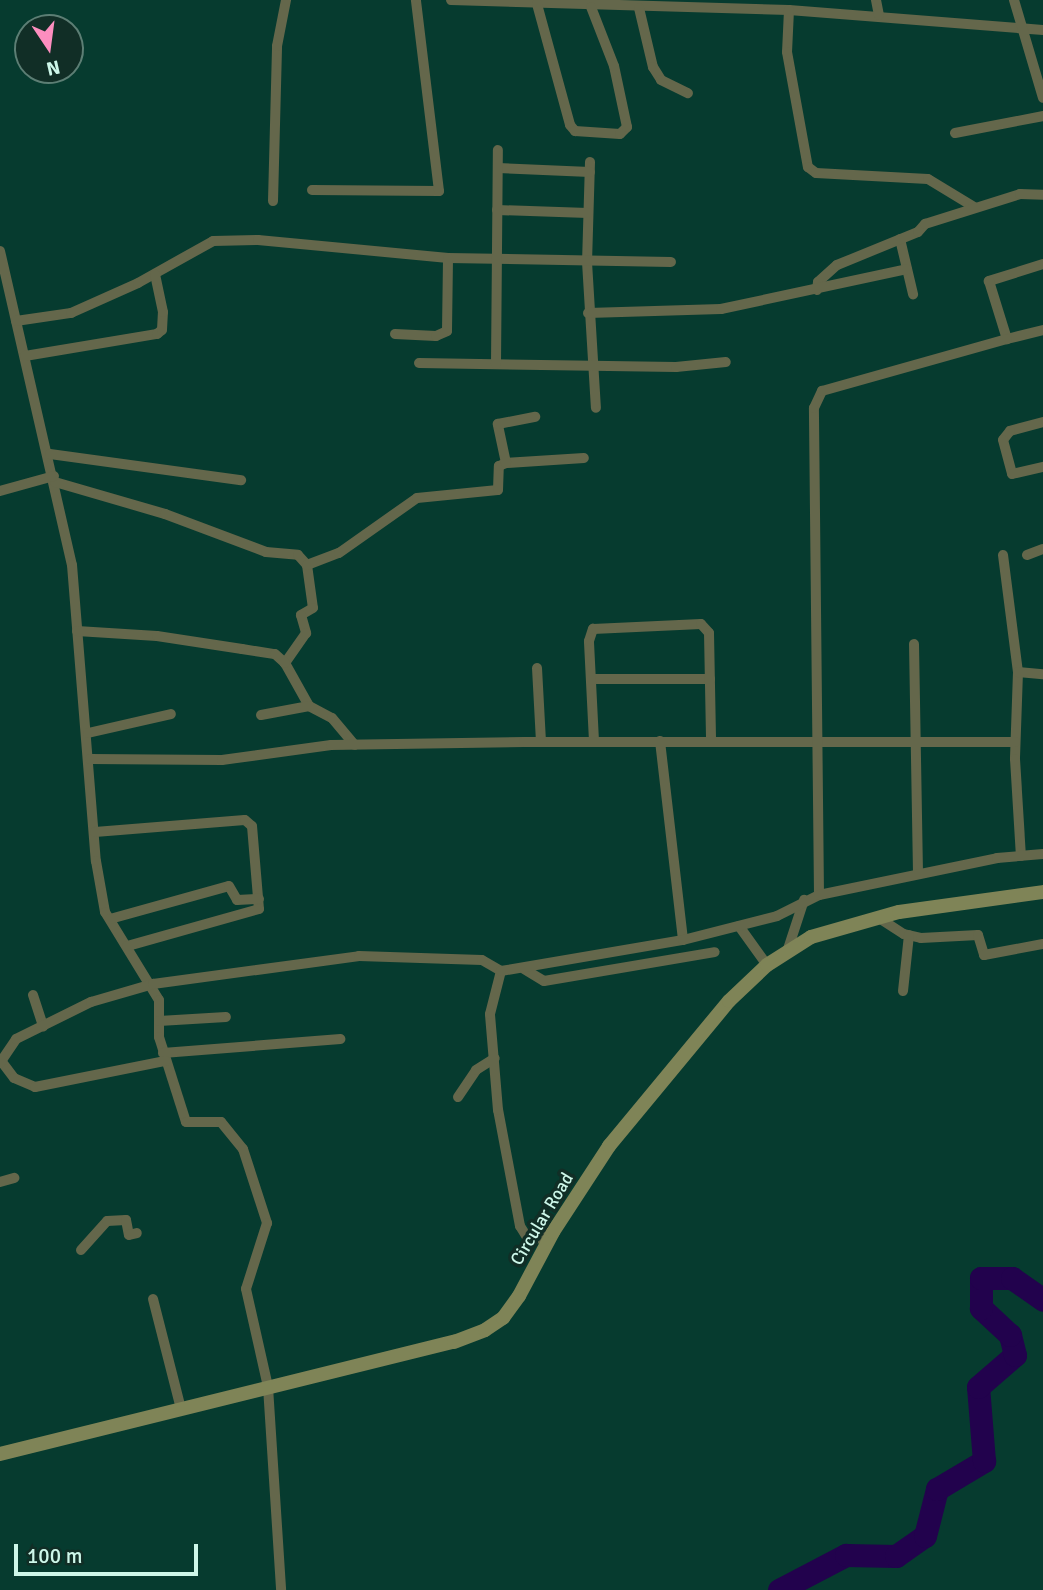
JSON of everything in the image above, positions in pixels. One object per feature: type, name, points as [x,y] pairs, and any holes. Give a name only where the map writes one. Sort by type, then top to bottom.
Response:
[{"type":"main road","name":"Circular Road","points":[[0,1454],[485,1331],[503,1318],[519,1296],[553,1232],[610,1146],[729,1001],[766,965],[811,937],[879,918],[1043,892]]},
{"type":"street","points":[[273,201],[277,46],[286,0]]},
{"type":"street","points":[[312,190],[439,191],[416,0]]},
{"type":"street","points":[[451,0],[591,7],[690,5],[789,10],[1043,30]]},
{"type":"street","points":[[876,0],[879,15]]},
{"type":"street","points":[[1014,0],[1043,98]]},
{"type":"street","points":[[537,4],[569,125],[575,131],[621,134],[627,127],[614,66],[591,7]]},
{"type":"street","points":[[639,8],[653,67],[661,80],[688,93]]},
{"type":"street","points":[[789,10],[787,52],[808,167],[817,173],[928,179],[974,207]]},
{"type":"street","points":[[955,133],[1043,116]]},
{"type":"street","points":[[496,364],[498,150]]},
{"type":"street","points":[[498,168],[590,167],[588,313],[596,408]]},
{"type":"street","points":[[817,290],[818,282],[836,265],[900,239],[925,224],[1020,194],[1043,195]]},
{"type":"street","points":[[497,210],[588,213]]},
{"type":"street","points":[[900,239],[913,294]]},
{"type":"street","points":[[16,321],[71,313],[155,275],[213,242],[228,240],[448,258],[671,262]]},
{"type":"street","points":[[0,251],[3,278],[50,454],[72,565],[102,897],[110,919],[153,984],[159,1000],[164,1057],[186,1122],[221,1122],[243,1149],[267,1223],[246,1289],[268,1387],[281,1590]]},
{"type":"street","points":[[395,334],[436,336],[447,331],[448,258]]},
{"type":"street","points":[[1007,339],[989,281],[1043,264]]},
{"type":"street","points":[[588,313],[671,314],[817,290],[907,269]]},
{"type":"street","points":[[25,356],[157,334],[164,324],[155,275]]},
{"type":"street","points":[[819,895],[814,408],[821,391],[1043,330]]},
{"type":"street","points":[[419,363],[592,367],[726,362]]},
{"type":"street","points":[[506,463],[498,424],[535,417]]},
{"type":"street","points":[[1043,422],[1010,431],[1003,440],[1012,474],[1043,467]]},
{"type":"street","points":[[50,454],[241,480]]},
{"type":"street","points":[[307,565],[339,553],[417,498],[498,490],[499,466],[506,463],[584,458]]},
{"type":"street","points":[[0,491],[55,479],[165,514],[266,552],[298,555],[307,565],[313,608],[301,615],[306,633],[285,663]]},
{"type":"street","points":[[1027,555],[1043,550]]},
{"type":"street","points":[[1003,555],[1018,672],[1015,742],[1021,856]]},
{"type":"street","points":[[594,741],[589,641],[593,629],[701,624],[709,633],[711,741]]},
{"type":"street","points":[[76,631],[157,636],[275,654],[285,663],[309,706],[332,718],[355,745]]},
{"type":"street","points":[[914,643],[918,874]]},
{"type":"street","points":[[537,668],[541,742]]},
{"type":"street","points":[[1018,672],[1043,674]]},
{"type":"street","points":[[591,679],[710,679]]},
{"type":"street","points":[[261,715],[309,706]]},
{"type":"street","points":[[88,733],[171,714]]},
{"type":"street","points":[[90,760],[222,760],[355,745],[594,741],[1015,742]]},
{"type":"street","points":[[660,741],[683,940]]},
{"type":"street","points":[[95,832],[245,820],[252,826],[259,899],[255,910],[127,946]]},
{"type":"street","points":[[340,1039],[164,1057],[35,1087],[14,1078],[1,1063],[16,1039],[91,1002],[153,984],[359,956],[482,960],[501,971],[524,969],[683,940],[739,926],[777,916],[819,895],[918,874],[1043,854]]},
{"type":"street","points":[[110,919],[229,886],[237,900],[259,899]]},
{"type":"street","points":[[788,952],[804,901]]},
{"type":"street","points":[[879,918],[909,935],[978,935],[984,955],[1043,944]]},
{"type":"street","points":[[739,926],[766,965]]},
{"type":"street","points":[[903,991],[909,935]]},
{"type":"street","points":[[524,969],[544,981],[715,952]]},
{"type":"street","points":[[501,971],[490,1014],[498,1111],[524,1238],[530,1242],[553,1232]]},
{"type":"street","points":[[33,995],[43,1026]]},
{"type":"street","points":[[159,1021],[226,1017]]},
{"type":"street","points":[[458,1097],[476,1070],[495,1058]]},
{"type":"street","points":[[0,1182],[13,1178]]},
{"type":"street","points":[[81,1250],[107,1221],[126,1220],[129,1235],[137,1233]]},
{"type":"street","points":[[153,1299],[181,1409]]},
{"type":"waterway","points":[[779,1590],[846,1555],[896,1556],[925,1536],[937,1489],[984,1461],[978,1387],[1015,1355],[1010,1335],[981,1308],[981,1278],[1012,1278],[1043,1300]]}]
